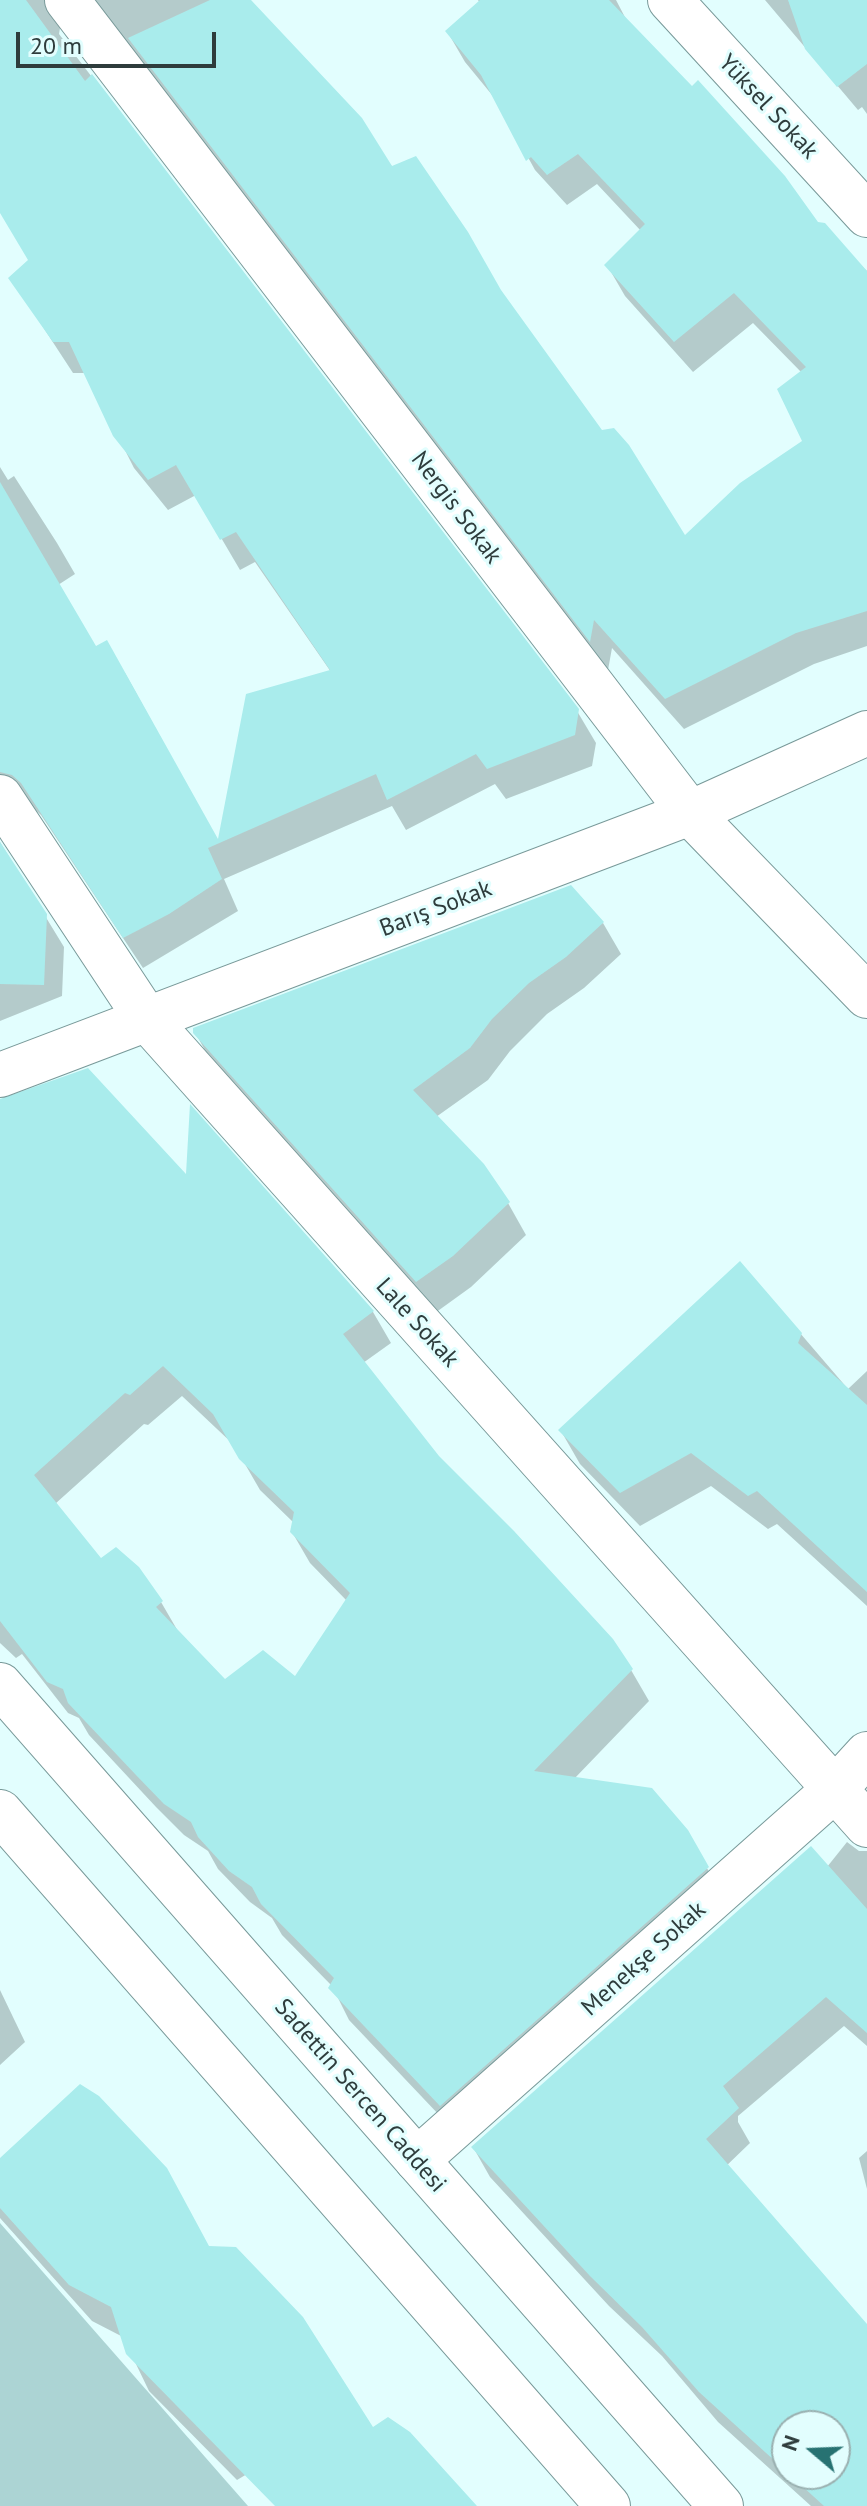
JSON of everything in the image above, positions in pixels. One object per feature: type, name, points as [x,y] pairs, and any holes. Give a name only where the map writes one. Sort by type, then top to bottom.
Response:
[{"type":"street","name":"Nergis Sokak","points":[[67,0],[690,813],[867,996]]},
{"type":"street","name":"Yüksel Sokak","points":[[670,0],[867,215]]},
{"type":"street","name":"Barış Sokak","points":[[0,1075],[690,813],[867,733]]},
{"type":"street","name":"Lale Sokak","points":[[0,797],[146,1018],[867,1825]]},
{"type":"street","name":"Sadettin Sercen Caddesi","points":[[0,1685],[721,2506]]},
{"type":"street","name":"Menekşe Sokak","points":[[417,2160],[834,1790],[867,1754]]},
{"type":"street","points":[[0,1812],[608,2506]]},
{"type":"shaded area","points":[[0,2223],[248,2506],[0,2506]]},
{"type":"building","points":[[0,0],[26,0],[85,81],[92,74],[579,709],[575,735],[487,769],[476,754],[387,800],[376,774],[208,848],[222,879],[169,914],[123,938],[21,783],[12,775],[0,772],[0,482],[96,646],[107,640],[218,839],[246,694],[330,670],[236,532],[220,540],[176,465],[148,480],[113,436],[69,342],[53,342],[8,278],[28,260],[0,213]]},
{"type":"building","points":[[210,0],[251,0],[362,118],[392,166],[416,156],[468,232],[501,290],[602,430],[614,428],[629,445],[685,535],[740,483],[802,441],[777,389],[806,367],[734,293],[674,342],[604,265],[645,224],[578,154],[547,175],[531,157],[526,161],[481,75],[445,31],[480,0],[609,0],[692,86],[698,80],[785,176],[818,222],[825,223],[867,271],[867,611],[796,633],[665,699],[594,620],[590,642],[128,38]]},
{"type":"building","points":[[788,0],[867,0],[867,64],[837,87],[805,49]]},
{"type":"building","points":[[0,842],[47,914],[44,985],[0,984]]},
{"type":"building","points":[[571,885],[604,922],[566,957],[529,983],[492,1019],[470,1048],[413,1090],[484,1164],[510,1202],[453,1256],[416,1282],[193,1033],[193,1028]]},
{"type":"building","points":[[88,1068],[186,1174],[190,1104],[374,1311],[343,1334],[439,1456],[514,1531],[613,1639],[633,1669],[534,1771],[652,1788],[688,1830],[709,1867],[440,2106],[328,1988],[334,1978],[261,1904],[252,1887],[229,1871],[198,1837],[191,1822],[164,1804],[136,1775],[68,1703],[63,1689],[47,1682],[0,1621],[0,1099]],"holes":[[[163,1366],[213,1414],[239,1459],[294,1512],[290,1532],[350,1593],[295,1676],[263,1650],[225,1679],[156,1607],[163,1601],[139,1567],[116,1547],[101,1558],[34,1475],[125,1393],[130,1395]]]},
{"type":"building","points":[[740,1261],[802,1333],[798,1343],[867,1405],[867,1592],[757,1491],[748,1496],[691,1453],[620,1493],[558,1430]]},
{"type":"building","points":[[811,1846],[867,1909],[867,2033],[826,1997],[723,2086],[739,2108],[706,2139],[867,2324],[867,2506],[824,2506],[806,2490],[851,2490],[851,2410],[771,2410],[771,2457],[699,2392],[642,2327],[590,2276],[471,2147]]},
{"type":"building","points":[[80,2084],[99,2096],[167,2168],[209,2246],[236,2247],[303,2317],[373,2427],[388,2417],[410,2432],[477,2506],[275,2506],[126,2354],[111,2307],[69,2285],[0,2208],[0,2158]]}]
